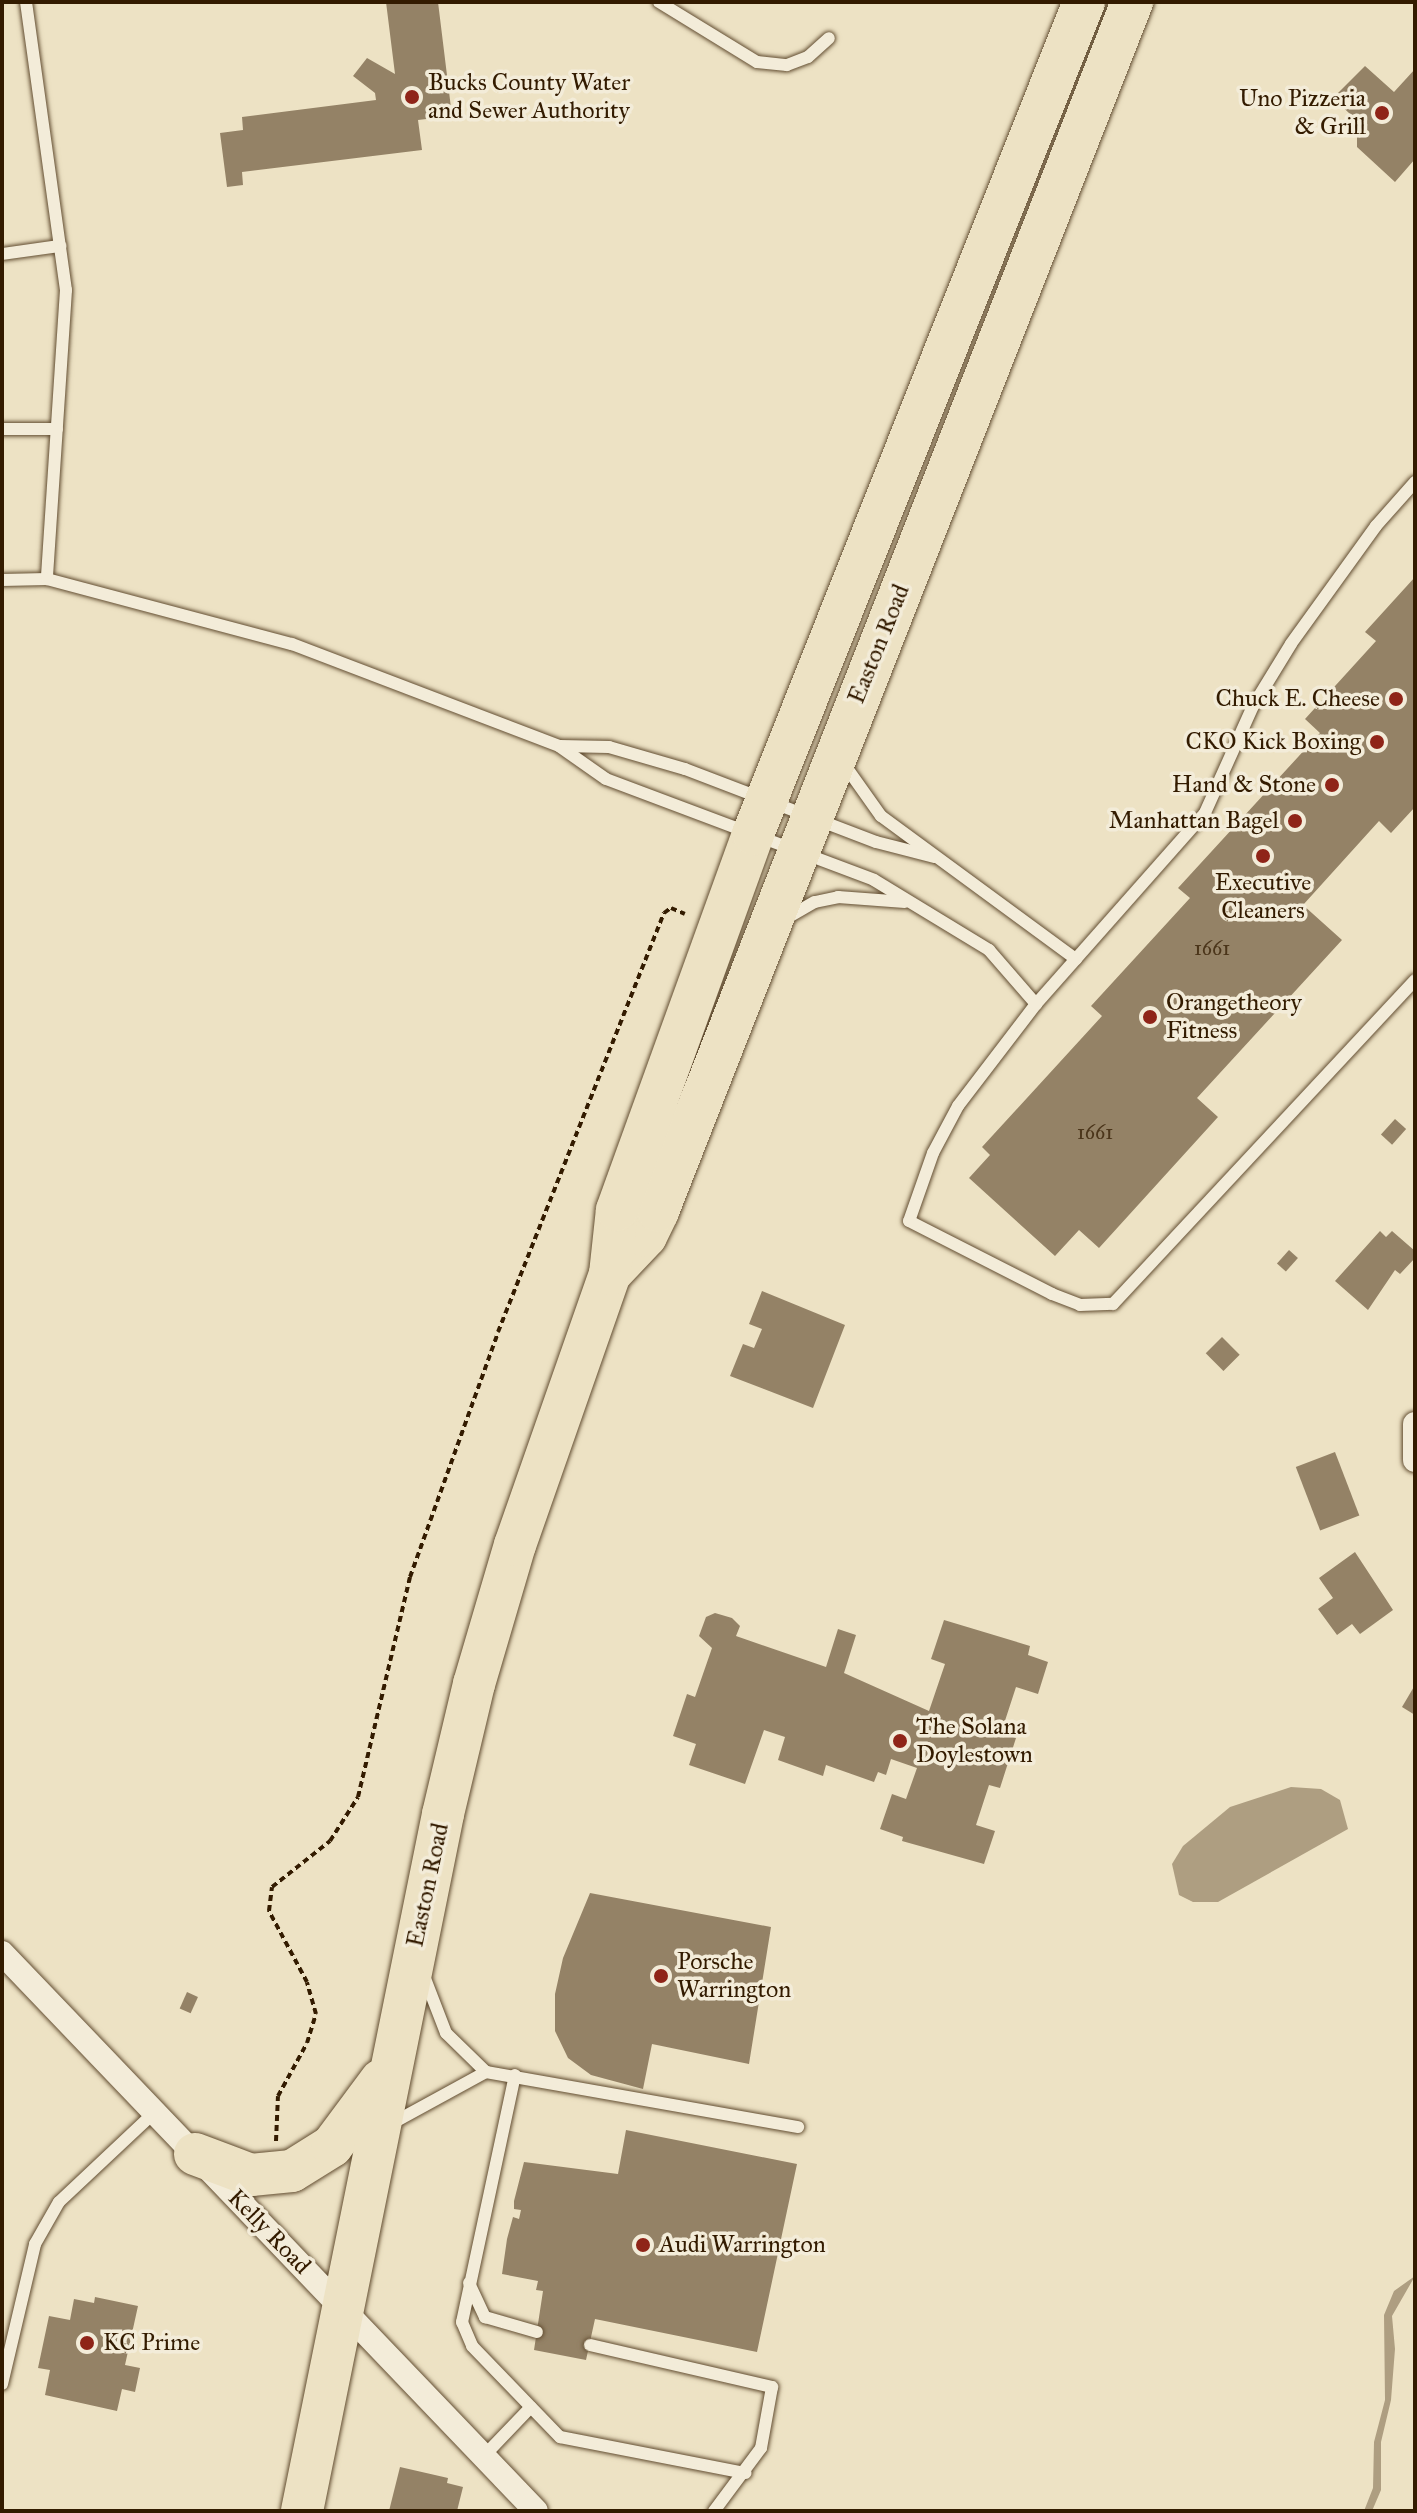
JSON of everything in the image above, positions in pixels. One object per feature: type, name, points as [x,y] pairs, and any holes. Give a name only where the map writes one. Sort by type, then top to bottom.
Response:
[{"type":"highway","name":"Easton Road","points":[[302,2511],[415,1952],[474,1684],[515,1545],[610,1274],[617,1210],[760,818],[1084,2]]},
{"type":"highway","name":"Easton Road","points":[[610,1274],[646,1236],[658,1211],[1132,2]]},
{"type":"highway","points":[[195,2154],[251,2175],[292,2171],[332,2146],[350,2127],[393,2058]]},
{"type":"street","points":[[1415,1424],[1415,1460]]},
{"type":"street","name":"Kelly Road","points":[[2,1953],[536,2511]]},
{"type":"lane","points":[[26,2],[66,290],[47,579]]},
{"type":"lane","points":[[659,2],[757,62],[787,65],[808,57],[829,38]]},
{"type":"lane","points":[[2,254],[60,246]]},
{"type":"lane","points":[[2,429],[57,429]]},
{"type":"lane","points":[[1415,482],[1376,526],[1291,644],[1253,706],[1205,813],[1036,1004],[958,1106],[933,1153],[909,1221],[1052,1294],[1098,1307],[1130,1291],[1415,980]]},
{"type":"lane","points":[[2,580],[47,579],[292,644],[559,746],[606,779],[760,818],[804,834],[989,950],[1036,1004]]},
{"type":"lane","points":[[559,746],[609,747],[760,818],[804,834],[935,857]]},
{"type":"lane","points":[[836,753],[881,816],[1076,959]]},
{"type":"lane","points":[[761,944],[791,914],[815,902],[838,897],[910,903]]},
{"type":"lane","points":[[415,1952],[446,2033],[486,2072]]},
{"type":"lane","points":[[379,2130],[486,2072],[515,2075],[616,2098],[798,2127]]},
{"type":"lane","points":[[515,2075],[462,2322],[472,2346],[560,2437],[746,2473]]},
{"type":"lane","points":[[2,2384],[35,2244],[59,2202],[155,2112]]},
{"type":"lane","points":[[469,2283],[485,2317],[537,2332]]},
{"type":"lane","points":[[590,2345],[772,2387],[761,2448],[746,2473],[714,2511]]},
{"type":"lane","points":[[483,2457],[531,2407]]},
{"type":"path","points":[[277,2145],[278,2096],[307,2043],[316,2014],[314,1998],[269,1911],[272,1887],[336,1835],[358,1797],[410,1577],[498,1332],[664,913],[671,908],[685,914]]},
{"type":"shaded area","points":[[1291,1787],[1321,1789],[1340,1800],[1348,1829],[1218,1902],[1193,1902],[1179,1895],[1172,1864],[1183,1846],[1230,1807]]},
{"type":"shaded area","points":[[1415,2276],[1392,2316],[1395,2349],[1391,2400],[1381,2442],[1381,2490],[1372,2511],[1364,2511],[1373,2488],[1374,2442],[1385,2400],[1384,2315],[1394,2291]]},
{"type":"building","name":"Bucks County Water and Sewer Authority","points":[[386,2],[438,2],[452,116],[418,120],[422,150],[242,172],[243,185],[227,187],[220,133],[243,130],[242,117],[376,100],[375,93],[353,76],[367,58],[395,74]]},
{"type":"building","name":"Uno Pizzeria & Grill","points":[[1365,66],[1394,92],[1415,69],[1415,159],[1395,182],[1357,147],[1357,135],[1365,128],[1333,98]]},
{"type":"building","points":[[1415,577],[1415,807],[1391,833],[1379,821],[1303,905],[1342,940],[1197,1098],[1218,1117],[1099,1248],[1079,1230],[1055,1256],[969,1178],[990,1155],[982,1147],[1102,1016],[1091,1006],[1190,898],[1178,888],[1320,733],[1305,719],[1376,641],[1365,632]]},
{"type":"building","points":[[1395,1119],[1406,1129],[1392,1145],[1381,1135]]},
{"type":"building","points":[[1380,1231],[1386,1237],[1392,1231],[1415,1251],[1415,1258],[1400,1274],[1395,1270],[1368,1310],[1335,1281]]},
{"type":"building","points":[[1289,1250],[1298,1258],[1286,1271],[1277,1263]]},
{"type":"building","points":[[762,1291],[845,1325],[813,1408],[730,1376],[743,1344],[754,1348],[762,1329],[749,1324]]},
{"type":"building","points":[[1222,1337],[1240,1355],[1223,1371],[1206,1353]]},
{"type":"building","points":[[1335,1452],[1359,1515],[1320,1531],[1296,1467]]},
{"type":"building","points":[[1355,1552],[1393,1610],[1360,1634],[1352,1624],[1337,1635],[1318,1609],[1333,1598],[1319,1578]]},
{"type":"building","name":"The Solana Doylestown","points":[[715,1613],[732,1618],[740,1626],[736,1636],[826,1667],[838,1629],[856,1635],[844,1673],[929,1711],[945,1664],[931,1659],[944,1620],[1030,1646],[1028,1655],[1048,1662],[1038,1694],[1016,1687],[1001,1733],[1016,1738],[1000,1788],[989,1785],[976,1825],[995,1831],[984,1864],[902,1841],[903,1837],[880,1829],[892,1794],[906,1799],[917,1768],[891,1759],[886,1775],[878,1772],[874,1782],[826,1765],[823,1776],[778,1760],[785,1737],[764,1730],[745,1784],[689,1765],[696,1744],[673,1736],[687,1694],[695,1697],[712,1648],[699,1636],[706,1617]]},
{"type":"building","points":[[1415,1685],[1415,1715],[1402,1707]]},
{"type":"building","name":"Porsche Warrington","points":[[590,1893],[771,1927],[749,2064],[652,2044],[643,2089],[591,2075],[568,2058],[555,2031],[555,1994],[563,1958]]},
{"type":"building","points":[[187,1992],[198,1997],[191,2013],[180,2008]]},
{"type":"building","name":"Audi Warrington","points":[[626,2130],[797,2164],[757,2352],[595,2319],[586,2360],[534,2350],[543,2291],[536,2290],[538,2281],[502,2274],[513,2217],[519,2219],[521,2210],[514,2209],[514,2201],[524,2162],[618,2174]]},
{"type":"building","name":"KC Prime","points":[[95,2297],[138,2306],[125,2365],[140,2368],[135,2392],[122,2389],[117,2411],[45,2395],[50,2370],[38,2368],[49,2316],[70,2320],[74,2299],[94,2303]]},
{"type":"building","points":[[400,2467],[448,2478],[447,2483],[463,2487],[457,2511],[389,2511]]},
{"type":"place","name":"Bucks County Water and Sewer Authority","points":[[412,97]]},
{"type":"place","name":"Uno Pizzeria & Grill","points":[[1382,113]]},
{"type":"place","name":"Chuck E. Cheese","points":[[1396,699]]},
{"type":"place","name":"CKO Kick Boxing","points":[[1377,742]]},
{"type":"place","name":"Hand & Stone","points":[[1332,785]]},
{"type":"place","name":"Manhattan Bagel","points":[[1295,821]]},
{"type":"place","name":"Executive Cleaners","points":[[1263,856]]},
{"type":"place","name":"Orangetheory Fitness","points":[[1150,1017]]},
{"type":"place","name":"The Solana Doylestown","points":[[900,1741]]},
{"type":"place","name":"Porsche Warrington","points":[[661,1976]]},
{"type":"place","name":"Audi Warrington","points":[[643,2245]]},
{"type":"place","name":"KC Prime","points":[[87,2343]]}]
